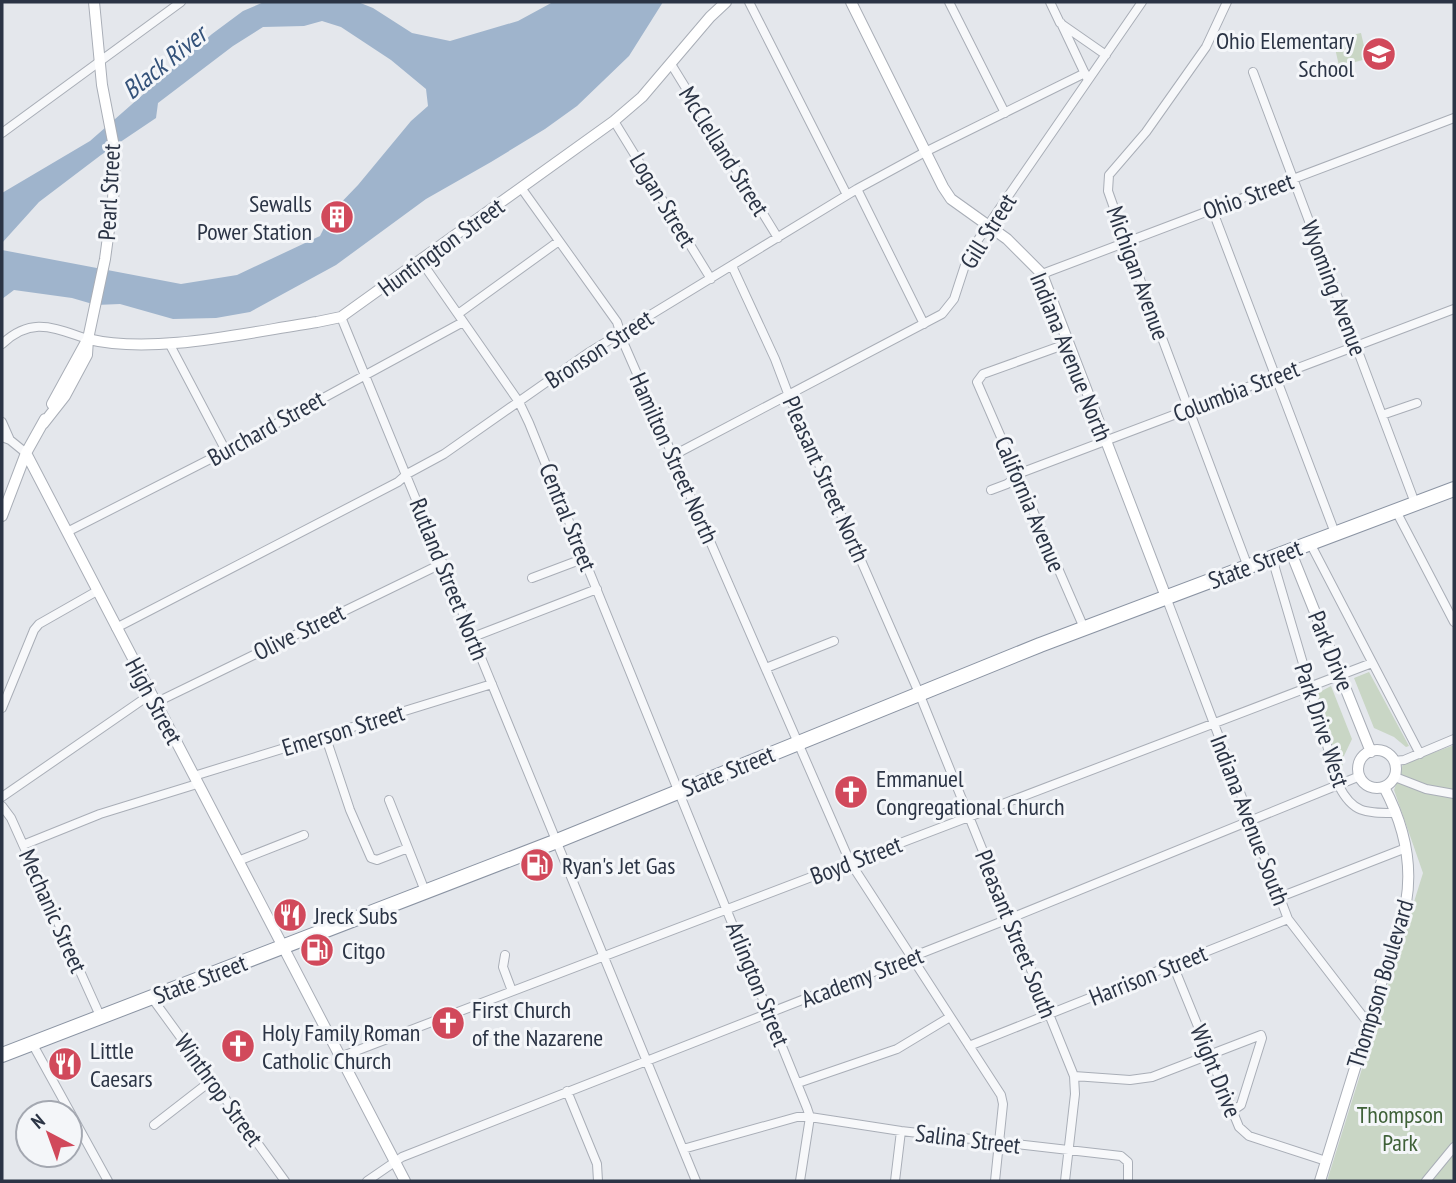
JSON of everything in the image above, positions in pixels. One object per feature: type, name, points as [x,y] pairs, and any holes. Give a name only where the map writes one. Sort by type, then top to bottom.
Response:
[{"type":"highway","name":"State Street","points":[[2,1055],[557,841],[1084,628],[1454,489]]},
{"type":"street","name":"Pearl Street","points":[[2,516],[26,453],[88,339],[105,259],[113,200],[115,152],[99,61],[94,2]]},
{"type":"street","points":[[2,132],[181,2]]},
{"type":"street","name":"Huntington Street","points":[[88,339],[120,344],[169,343],[341,317],[614,121],[642,97],[726,2]]},
{"type":"street","points":[[749,2],[847,195]]},
{"type":"street","name":"Indiana Avenue North","points":[[851,2],[951,199],[1007,239],[1042,274],[1166,597]]},
{"type":"street","points":[[949,2],[1005,113]]},
{"type":"street","points":[[1050,2],[1086,77]]},
{"type":"street","name":"Gill Street","points":[[673,456],[942,314],[950,306],[969,253],[1086,77],[1106,55],[1142,2]]},
{"type":"street","name":"Michigan Avenue","points":[[1227,2],[1206,47],[1146,132],[1110,175],[1108,191],[1248,567]]},
{"type":"street","points":[[1060,23],[1106,55]]},
{"type":"street","name":"McClelland Street","points":[[671,64],[778,238]]},
{"type":"street","name":"Wyoming Avenue","points":[[1253,72],[1415,503]]},
{"type":"street","name":"Bronson Street","points":[[116,628],[398,482],[407,474],[444,454],[588,353],[857,189],[925,152],[1086,77]]},
{"type":"street","name":"Ohio Street","points":[[1042,274],[1454,118]]},
{"type":"street","name":"Logan Street","points":[[614,121],[711,279]]},
{"type":"street","name":"Hamilton Street North","points":[[522,189],[617,322],[624,344],[850,862],[998,1090],[1003,1104],[995,1181]]},
{"type":"street","points":[[857,189],[924,324]]},
{"type":"street","points":[[1212,209],[1335,533]]},
{"type":"street","points":[[458,314],[559,240]]},
{"type":"street","name":"Central Street","points":[[421,261],[519,402],[680,790]]},
{"type":"street","name":"Pleasant Street North","points":[[732,267],[775,359],[919,693]]},
{"type":"street","name":"Columbia Street","points":[[991,490],[1007,484],[1018,475],[1105,440],[1454,309]]},
{"type":"street","name":"Rutland Street North","points":[[341,317],[696,1181]]},
{"type":"street","name":"Burchard Street","points":[[67,532],[226,451],[463,322]]},
{"type":"street","points":[[2,344],[15,332],[30,327],[48,327],[88,339]]},
{"type":"street","points":[[169,343],[226,451]]},
{"type":"street","name":"California Avenue","points":[[1069,343],[983,374],[978,379],[1084,628]]},
{"type":"street","points":[[1382,415],[1417,403]]},
{"type":"street","points":[[2,422],[6,438],[26,453]]},
{"type":"street","name":"High Street","points":[[26,453],[405,1181]]},
{"type":"street","points":[[1396,511],[1454,622]]},
{"type":"street","points":[[1310,543],[1420,754]]},
{"type":"street","name":"Park Drive","points":[[1290,550],[1371,752]]},
{"type":"street","points":[[532,578],[585,558]]},
{"type":"street","name":"Park Drive West","points":[[1272,558],[1339,786],[1344,796],[1360,810],[1369,813],[1396,813]]},
{"type":"street","name":"Olive Street","points":[[2,797],[153,699],[443,563]]},
{"type":"street","points":[[473,637],[597,589]]},
{"type":"street","points":[[2,708],[34,630],[39,624],[97,592]]},
{"type":"street","name":"Indiana Avenue South","points":[[1166,597],[1250,823],[1289,919],[1368,1023]]},
{"type":"street","points":[[766,668],[834,641]]},
{"type":"street","name":"Boyd Street","points":[[340,1057],[1372,663]]},
{"type":"street","name":"Emerson Street","points":[[23,845],[100,814],[325,735],[492,684]]},
{"type":"street","name":"Pleasant Street South","points":[[919,693],[1074,1076],[1075,1094],[1065,1181]]},
{"type":"street","points":[[325,735],[350,810],[371,858],[377,860],[408,848]]},
{"type":"street","points":[[1394,761],[1420,754],[1454,739]]},
{"type":"street","points":[[1382,751],[1394,761],[1395,777],[1384,787],[1372,788],[1360,776],[1359,765],[1371,752],[1382,751]]},
{"type":"street","name":"Academy Street","points":[[367,1181],[394,1161],[1250,823],[1360,776]]},
{"type":"street","points":[[1395,777],[1426,789],[1454,794]]},
{"type":"street","name":"Thompson Boulevard","points":[[1320,1181],[1406,903],[1409,874],[1406,848],[1396,813],[1384,787]]},
{"type":"street","name":"Arlington Street","points":[[680,790],[810,1117],[800,1181]]},
{"type":"street","points":[[390,800],[425,891]]},
{"type":"street","name":"Mechanic Street","points":[[2,806],[11,818],[101,1018]]},
{"type":"street","points":[[238,862],[304,835]]},
{"type":"street","points":[[1280,897],[1406,848]]},
{"type":"street","name":"Harrison Street","points":[[969,1046],[1289,919]]},
{"type":"street","points":[[505,955],[503,967],[512,990]]},
{"type":"street","name":"Wight Drive","points":[[1173,965],[1231,1111],[1240,1127],[1249,1136],[1326,1161]]},
{"type":"street","name":"Winthrop Street","points":[[152,998],[285,1181]]},
{"type":"street","points":[[798,1083],[897,1049],[950,1017]]},
{"type":"street","points":[[1074,1076],[1137,1080],[1152,1077],[1257,1035],[1262,1038],[1241,1105],[1231,1111]]},
{"type":"street","points":[[32,1043],[104,1179]]},
{"type":"street","points":[[154,1125],[212,1080]]},
{"type":"street","points":[[567,1091],[597,1164],[598,1181]]},
{"type":"street","name":"Salina Street","points":[[683,1149],[797,1116],[1121,1156],[1126,1159],[1129,1167],[1128,1181]]},
{"type":"street","points":[[895,1181],[901,1130]]},
{"type":"street","points":[[1426,1181],[1454,1147]]},
{"type":"street","points":[[1435,1170],[1437,1181]]},
{"type":"green space","points":[[1361,33],[1367,59],[1339,66],[1333,39]]},
{"type":"green space","points":[[1369,672],[1409,746],[1406,747],[1394,737],[1374,728],[1354,678]]},
{"type":"green space","points":[[1331,686],[1352,739],[1343,758],[1342,773],[1339,774],[1316,694]]},
{"type":"green space","name":"Thompson Park","points":[[1454,745],[1454,1181],[1327,1181],[1423,873],[1394,790],[1403,764]]},
{"type":"water","points":[[264,2],[358,2],[373,8],[412,33],[450,41],[518,21],[553,2],[663,2],[629,56],[577,106],[545,129],[426,199],[336,265],[250,312],[216,318],[173,319],[120,304],[96,305],[72,298],[14,290],[2,299],[2,250],[181,284],[237,275],[320,236],[332,212],[411,121],[428,106],[426,89],[391,60],[341,27],[322,21],[304,26],[263,27],[233,46],[158,103],[156,118],[39,202],[2,243],[2,193],[90,141],[212,34],[243,11]]},
{"type":"place","name":"Ohio Elementary School","points":[[1379,54]]},
{"type":"place","name":"Sewalls Power Station","points":[[337,217]]},
{"type":"place","name":"Emmanuel Congregational Church","points":[[851,792]]},
{"type":"place","name":"Ryan's Jet Gas","points":[[537,865]]},
{"type":"place","name":"Jreck Subs","points":[[290,915]]},
{"type":"place","name":"Citgo","points":[[317,950]]},
{"type":"place","name":"First Church of the Nazarene","points":[[448,1023]]},
{"type":"place","name":"Holy Family Roman Catholic Church","points":[[238,1046]]},
{"type":"place","name":"Little Caesars","points":[[65,1064]]},
{"type":"water label","name":"Black River","points":[[164,62]]}]
